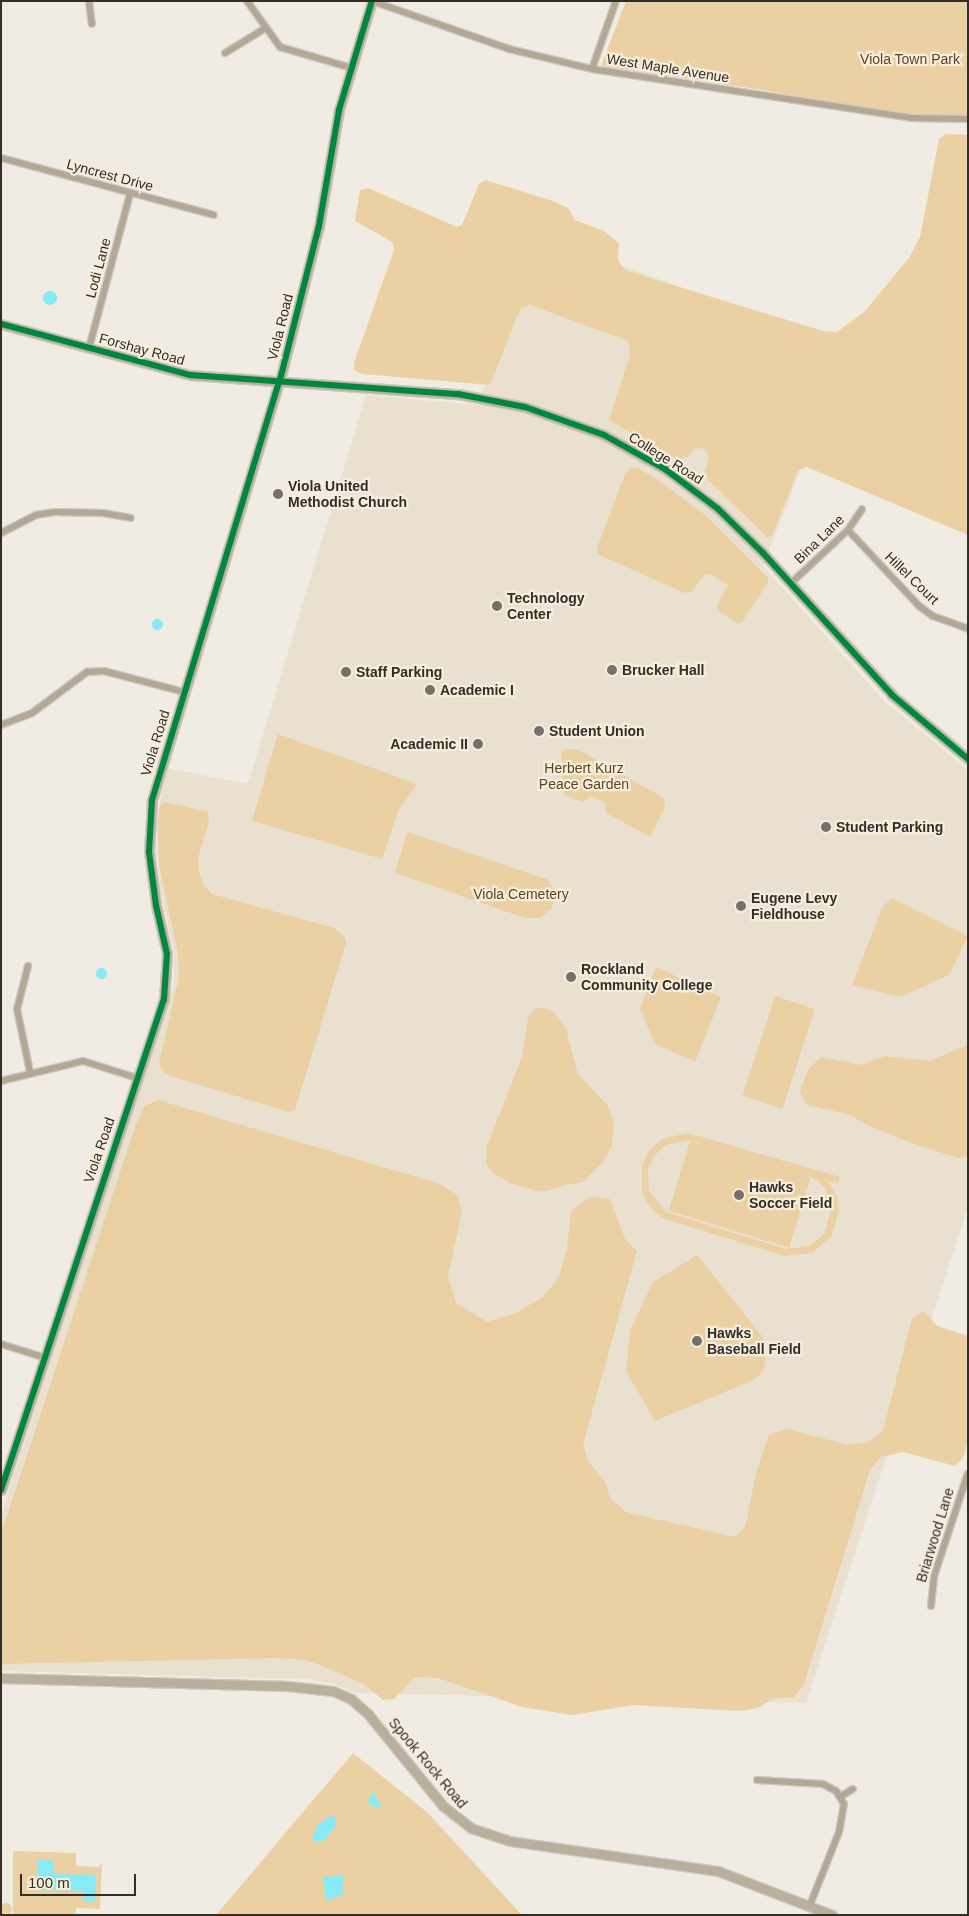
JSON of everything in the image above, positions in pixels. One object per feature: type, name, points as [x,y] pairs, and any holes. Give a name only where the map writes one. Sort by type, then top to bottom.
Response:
[{"type":"street","points":[[90,1],[92,24]]},
{"type":"street","points":[[247,1],[264,29],[280,47],[352,68]]},
{"type":"street","name":"Viola Road","points":[[1,1490],[43,1357],[164,999],[168,969],[153,887],[150,816],[161,766],[280,380],[319,226],[340,110],[372,1]]},
{"type":"street","name":"West Maple Avenue","points":[[372,1],[509,49],[592,69],[911,118],[968,119]]},
{"type":"street","points":[[592,69],[616,1]]},
{"type":"street","points":[[226,53],[264,29]]},
{"type":"street","name":"Lyncrest Drive","points":[[1,158],[213,215]]},
{"type":"street","name":"Lodi Lane","points":[[89,348],[130,194]]},
{"type":"street","name":"Forshay Road","points":[[1,324],[190,374],[280,380]]},
{"type":"street","name":"College Road","points":[[280,380],[480,397],[526,407],[582,426],[646,457],[700,494],[738,527],[896,700],[968,759]]},
{"type":"street","name":"Bina Lane","points":[[790,584],[848,530],[862,509]]},
{"type":"street","points":[[1,532],[21,521],[54,512],[103,513],[131,518]]},
{"type":"street","name":"Hillel Court","points":[[848,530],[919,606],[934,616],[968,629]]},
{"type":"street","points":[[1,725],[32,712],[87,672],[104,671],[184,692]]},
{"type":"street","points":[[28,966],[17,1008],[30,1072]]},
{"type":"street","points":[[1,1081],[30,1072],[82,1061],[137,1078]]},
{"type":"street","points":[[1,1344],[43,1357]]},
{"type":"street","name":"Briarwood Lane","points":[[931,1606],[934,1576],[968,1473]]},
{"type":"street","name":"Spook Rock Road","points":[[1,1678],[288,1686],[333,1691],[351,1700],[368,1714],[443,1806],[471,1828],[510,1841],[718,1870],[832,1915]]},
{"type":"street","points":[[757,1780],[823,1784],[836,1791],[844,1804],[839,1832],[810,1905]]},
{"type":"street","points":[[840,1797],[853,1789]]},
{"type":"shaded area","name":"Rockland Community College","points":[[540,236],[848,348],[763,566],[884,701],[968,770],[968,1207],[806,1703],[355,1693],[335,1684],[308,1679],[1,1671],[1,1514],[174,985],[174,953],[160,886],[157,851],[157,817],[167,768],[248,784],[366,395],[478,405]]},
{"type":"green space","name":"Viola Town Park","points":[[626,1],[968,1],[968,115],[911,118],[763,90],[601,66]]},
{"type":"green space","points":[[946,134],[968,135],[968,535],[807,467],[798,470],[774,531],[771,537],[767,537],[708,480],[705,471],[709,458],[705,449],[696,448],[687,457],[677,459],[609,420],[630,355],[628,341],[530,305],[520,309],[490,385],[362,374],[354,370],[354,363],[394,250],[392,242],[355,221],[360,190],[368,188],[457,227],[462,225],[479,184],[485,180],[553,201],[568,208],[575,220],[604,231],[619,244],[618,259],[624,270],[823,331],[837,332],[864,312],[909,258],[920,237],[939,139]]},
{"type":"green space","points":[[631,468],[638,468],[658,480],[704,514],[768,578],[768,583],[742,622],[737,623],[718,611],[717,605],[728,585],[710,574],[705,574],[692,592],[685,593],[597,554],[597,548],[625,474]]},
{"type":"green space","points":[[278,734],[417,784],[398,811],[382,859],[252,821]]},
{"type":"green space","name":"Herbert Kurz Peace Garden","points":[[577,749],[664,798],[665,807],[650,837],[606,813],[605,803],[592,796],[583,802],[564,795],[561,750]]},
{"type":"green space","points":[[165,802],[208,812],[209,822],[198,858],[199,873],[204,886],[212,894],[334,928],[344,936],[346,943],[295,1110],[289,1112],[170,1076],[162,1071],[159,1062],[179,978],[178,954],[159,865],[158,815],[161,804]]},
{"type":"green space","name":"Viola Cemetery","points":[[407,832],[549,880],[555,893],[552,908],[540,918],[525,918],[395,873]]},
{"type":"green space","points":[[892,898],[968,936],[949,975],[900,997],[852,985],[883,906]]},
{"type":"green space","points":[[656,967],[721,997],[695,1062],[655,1044],[640,1009]]},
{"type":"green space","points":[[775,996],[815,1009],[782,1109],[743,1096]]},
{"type":"green space","points":[[543,1008],[554,1012],[566,1029],[578,1074],[608,1106],[614,1123],[612,1145],[604,1161],[584,1181],[540,1192],[510,1183],[492,1172],[486,1163],[487,1146],[522,1057],[528,1018],[534,1009]]},
{"type":"green space","points":[[968,1045],[968,1157],[959,1158],[926,1148],[880,1131],[847,1114],[807,1105],[800,1092],[808,1069],[821,1057],[860,1065],[885,1056],[929,1061]]},
{"type":"green space","points":[[158,1100],[440,1184],[457,1195],[462,1212],[448,1276],[456,1303],[487,1322],[516,1313],[543,1297],[559,1277],[567,1248],[571,1211],[589,1197],[610,1199],[625,1239],[637,1251],[583,1444],[588,1461],[605,1482],[610,1498],[626,1512],[734,1537],[745,1527],[757,1469],[769,1435],[787,1429],[848,1445],[869,1442],[883,1430],[912,1318],[924,1311],[937,1326],[968,1336],[968,1441],[963,1458],[955,1466],[903,1452],[881,1457],[870,1470],[804,1684],[793,1698],[774,1698],[758,1708],[740,1711],[634,1705],[572,1715],[522,1707],[438,1678],[415,1677],[394,1699],[383,1700],[365,1685],[335,1671],[306,1660],[276,1658],[1,1664],[1,1534],[135,1127],[144,1106]]},
{"type":"green space","points":[[688,1133],[840,1177],[838,1183],[828,1181],[837,1197],[839,1212],[831,1237],[812,1253],[784,1256],[662,1218],[650,1207],[642,1193],[642,1166],[649,1150],[662,1139]],"holes":[[[688,1140],[816,1179],[825,1188],[832,1205],[825,1233],[809,1246],[786,1249],[666,1212],[649,1191],[648,1168],[655,1155],[666,1145]]]},
{"type":"green space","name":"Hawks Soccer Field","points":[[690,1141],[810,1178],[789,1248],[669,1211]]},
{"type":"green space","name":"Hawks Baseball Field","points":[[697,1255],[762,1336],[766,1347],[765,1365],[761,1374],[753,1380],[655,1421],[626,1371],[630,1330],[653,1282]]},
{"type":"green space","points":[[353,1753],[427,1812],[522,1915],[216,1915]]},
{"type":"green space","points":[[13,1851],[76,1853],[76,1866],[98,1867],[102,1863],[100,1909],[76,1908],[75,1915],[13,1915]]},
{"type":"green space","points":[[4,1903],[8,1903],[12,1909],[8,1915],[4,1915],[0,1911],[0,1907]]},
{"type":"water","points":[[50,291],[55,293],[57,298],[55,303],[50,305],[45,303],[43,298],[45,293]]},
{"type":"water","points":[[157,618],[163,624],[157,630],[151,624]]},
{"type":"water","points":[[101,967],[107,973],[101,979],[95,973]]},
{"type":"water","points":[[373,1790],[382,1809],[368,1804]]},
{"type":"water","points":[[334,1814],[336,1825],[324,1841],[312,1841],[317,1825]]},
{"type":"water","points":[[38,1860],[53,1860],[53,1874],[96,1875],[95,1902],[83,1901],[83,1891],[37,1890]]},
{"type":"water","points":[[343,1875],[343,1894],[326,1901],[323,1877]]},
{"type":"cycle path","points":[[1,1490],[164,999],[167,954],[156,905],[149,852],[152,800],[280,380],[319,226],[339,110],[372,1]]},
{"type":"cycle path","points":[[1,324],[190,375],[458,394],[525,407],[604,435],[665,469],[718,509],[763,553],[892,695],[968,759]]},
{"type":"place","name":"Viola United Methodist Church","points":[[278,494]]},
{"type":"place","name":"Technology Center","points":[[497,606]]},
{"type":"place","name":"Brucker Hall","points":[[612,670]]},
{"type":"place","name":"Staff Parking","points":[[346,672]]},
{"type":"place","name":"Academic I","points":[[430,690]]},
{"type":"place","name":"Student Union","points":[[539,731]]},
{"type":"place","name":"Academic II","points":[[478,744]]},
{"type":"place","name":"Student Parking","points":[[826,827]]},
{"type":"place","name":"Eugene Levy Fieldhouse","points":[[741,906]]},
{"type":"place","name":"Rockland Community College","points":[[571,977]]},
{"type":"place","name":"Hawks Soccer Field","points":[[739,1195]]},
{"type":"place","name":"Hawks Baseball Field","points":[[697,1341]]}]
